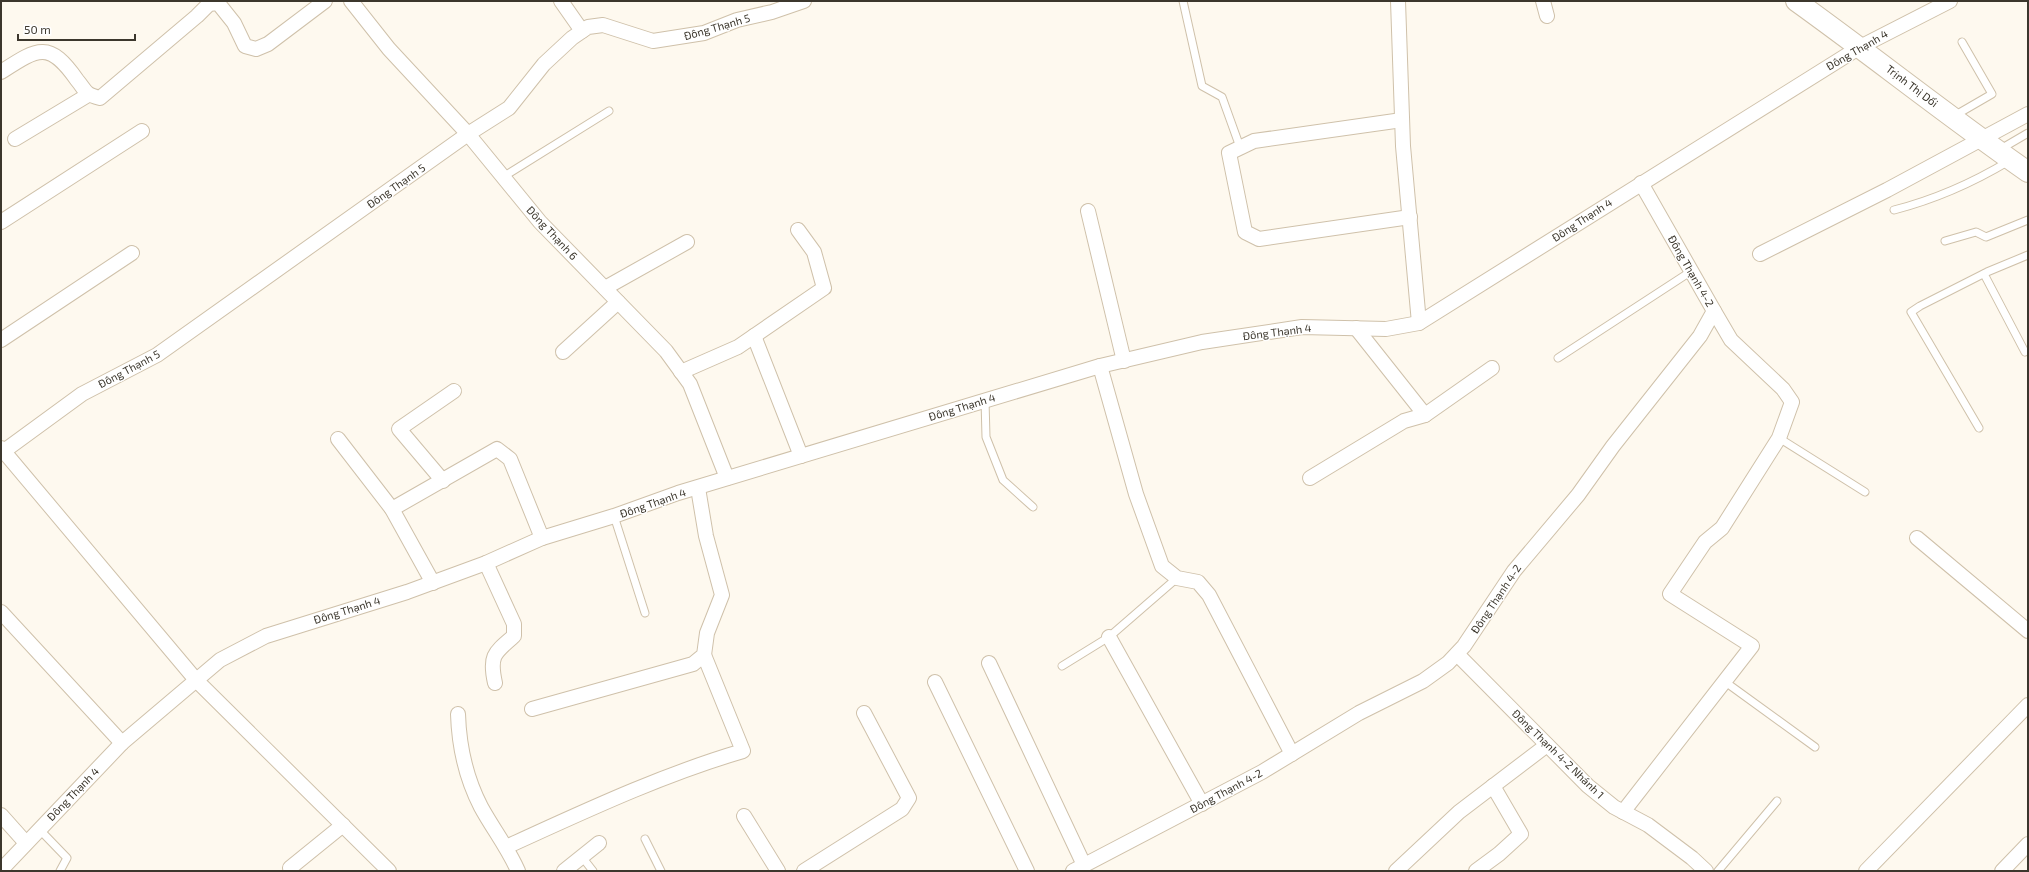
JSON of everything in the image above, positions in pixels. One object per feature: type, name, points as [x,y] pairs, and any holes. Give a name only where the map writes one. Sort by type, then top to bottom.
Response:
[{"type":"main road","name":"Trịnh Thị Dối","points":[[1796,1],[1860,46],[1980,139],[2028,172]]},
{"type":"street","points":[[1,72],[39,51],[51,52],[66,66],[88,95],[100,98],[209,4],[218,3],[234,23],[245,46],[256,49],[268,44],[325,1]]},
{"type":"street","name":"Đông Thạnh 6","points":[[351,1],[389,49],[468,134],[540,222],[666,351],[690,384],[727,478]]},
{"type":"street","points":[[561,1],[582,31]]},
{"type":"street","name":"Đông Thạnh 5","points":[[389,871],[196,680],[2,450],[82,394],[157,355],[468,134],[510,108],[544,64],[572,38],[588,27],[602,25],[653,41],[704,33],[737,20],[772,12],[804,1]]},
{"type":"street","points":[[1398,1],[1402,120],[1419,323]]},
{"type":"street","points":[[1543,1],[1547,16]]},
{"type":"street","name":"Đông Thạnh 4","points":[[1,870],[122,743],[220,660],[266,636],[433,583],[486,563],[542,538],[614,516],[678,493],[1100,366],[1202,342],[1302,327],[1386,329],[1419,323],[1488,282],[1641,183],[1860,46],[1950,1]]},
{"type":"street","points":[[15,139],[88,95]]},
{"type":"street","points":[[1760,254],[1887,190],[2028,114]]},
{"type":"street","points":[[1402,120],[1254,141],[1229,153],[1245,232],[1258,239],[1410,217]]},
{"type":"street","points":[[1,222],[142,132]]},
{"type":"street","name":"Đông Thạnh 4-2","points":[[1078,868],[1202,804],[1292,754],[1359,713],[1423,681],[1448,663],[1457,654],[1514,570],[1578,495],[1613,446],[1700,336],[1714,311],[1690,272],[1641,183]]},
{"type":"street","points":[[1088,211],[1124,361]]},
{"type":"street","points":[[681,372],[738,347],[824,288],[814,252],[798,230]]},
{"type":"street","points":[[605,288],[687,242]]},
{"type":"street","points":[[1,340],[132,253]]},
{"type":"street","points":[[563,352],[618,302]]},
{"type":"street","points":[[1623,812],[1752,646],[1670,594],[1705,542],[1722,528],[1779,438],[1792,402],[1783,390],[1731,340],[1714,311]]},
{"type":"street","points":[[1356,328],[1425,415]]},
{"type":"street","points":[[754,336],[801,456]]},
{"type":"street","points":[[1100,366],[1136,494],[1162,566],[1177,578],[1198,582],[1209,595],[1292,754]]},
{"type":"street","points":[[1310,478],[1404,421],[1425,415],[1492,368]]},
{"type":"street","points":[[443,481],[399,429],[454,391]]},
{"type":"street","points":[[338,439],[392,509],[433,583]]},
{"type":"street","points":[[392,509],[497,449],[510,459],[542,538]]},
{"type":"street","points":[[506,846],[697,765],[743,752],[704,655],[707,634],[722,595],[706,536],[698,488]]},
{"type":"street","points":[[1917,538],[2028,631]]},
{"type":"street","points":[[486,563],[514,624],[514,636],[498,650],[491,665],[495,683]]},
{"type":"street","points":[[1,612],[122,743]]},
{"type":"street","points":[[1109,637],[1202,804]]},
{"type":"street","name":"Đông Thạnh 4-2 Nhánh 1","points":[[1457,654],[1588,786],[1614,807],[1648,825],[1692,858],[1706,871]]},
{"type":"street","points":[[532,709],[693,664],[704,655]]},
{"type":"street","points":[[989,663],[1078,868]]},
{"type":"street","points":[[935,682],[1026,871]]},
{"type":"street","points":[[1866,871],[2028,705]]},
{"type":"street","points":[[804,871],[902,809],[909,798],[864,712]]},
{"type":"street","points":[[458,714],[459,739],[470,780],[481,807],[506,846],[518,871]]},
{"type":"street","points":[[1396,871],[1458,812],[1547,744]]},
{"type":"street","points":[[1476,871],[1499,854],[1521,834],[1493,786]]},
{"type":"street","points":[[1,815],[26,843]]},
{"type":"street","points":[[744,816],[778,871]]},
{"type":"street","points":[[290,868],[343,825]]},
{"type":"street","points":[[564,871],[599,844]]},
{"type":"street","points":[[2002,871],[2028,844]]},
{"type":"lane","points":[[1183,1],[1202,86],[1222,97],[1240,147]]},
{"type":"lane","points":[[1952,117],[1992,94],[1962,42]]},
{"type":"lane","points":[[503,177],[609,111]]},
{"type":"lane","points":[[1894,210],[1960,186],[1990,173],[2004,156],[2028,133]]},
{"type":"lane","points":[[1945,241],[1976,232],[1986,237],[2028,220]]},
{"type":"lane","points":[[1979,428],[1911,312],[1984,274],[2028,255]]},
{"type":"lane","points":[[1558,358],[1690,272]]},
{"type":"lane","points":[[1984,274],[2025,352]]},
{"type":"lane","points":[[985,400],[986,437],[1003,480],[1033,507]]},
{"type":"lane","points":[[1779,438],[1865,492]]},
{"type":"lane","points":[[614,516],[646,613]]},
{"type":"lane","points":[[1062,666],[1109,637],[1177,578]]},
{"type":"lane","points":[[1724,682],[1815,747]]},
{"type":"lane","points":[[1718,871],[1777,801]]},
{"type":"lane","points":[[39,829],[67,858],[60,871]]},
{"type":"lane","points":[[645,839],[661,871]]},
{"type":"lane","points":[[582,857],[593,871]]}]
